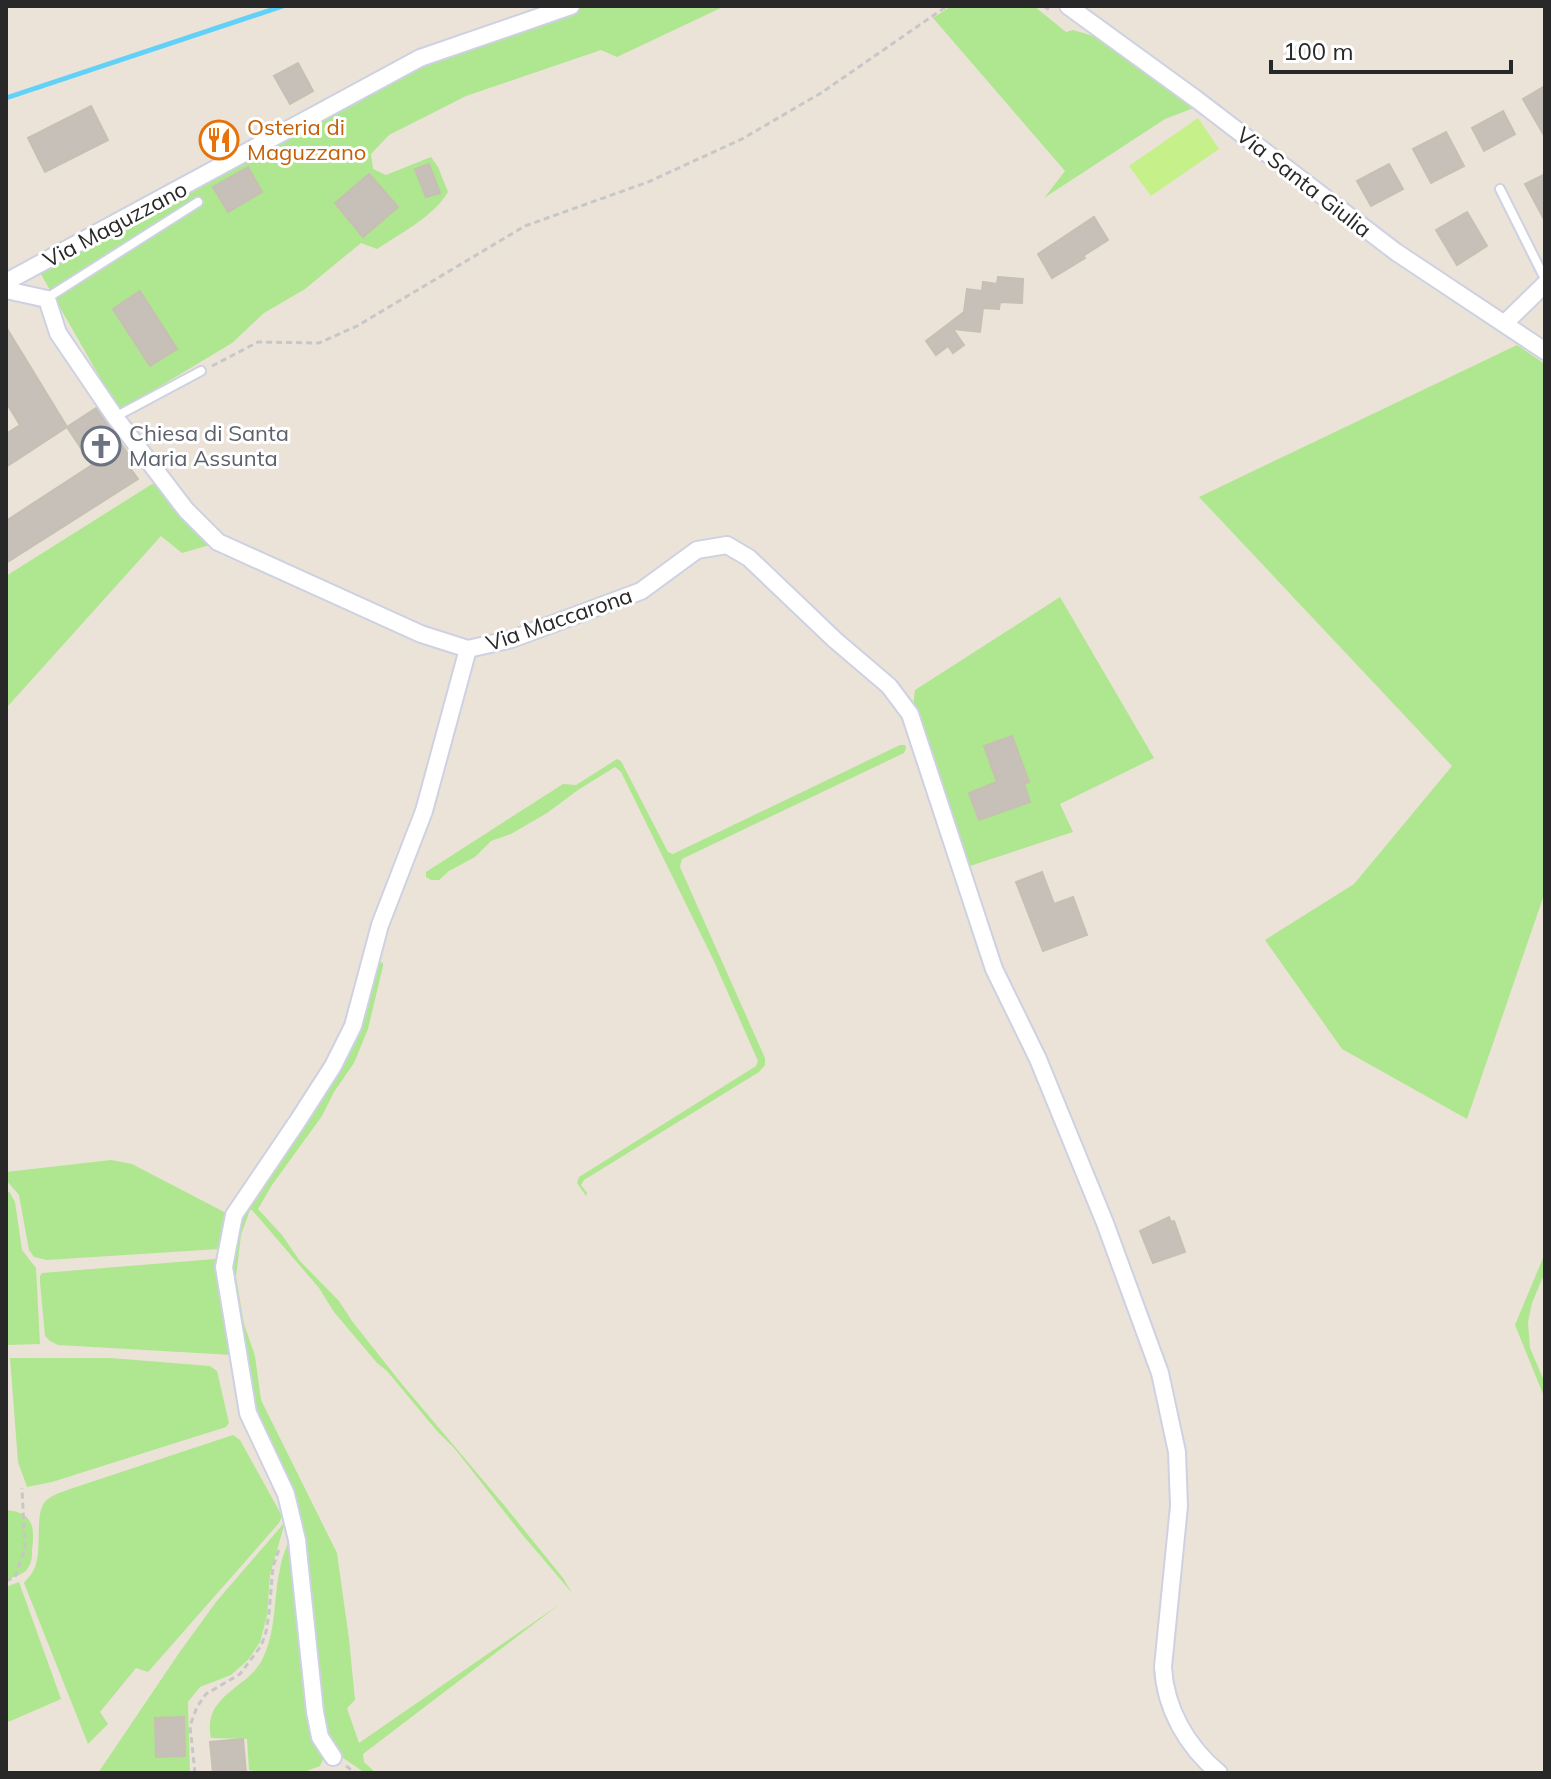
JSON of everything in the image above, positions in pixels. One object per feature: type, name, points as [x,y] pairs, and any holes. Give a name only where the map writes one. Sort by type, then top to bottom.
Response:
[{"type":"street","name":"Via Maguzzano","points":[[6,282],[420,58],[571,6]]},
{"type":"street","name":"Via Santa Giulia","points":[[1068,6],[1396,252],[1545,351]]},
{"type":"street","points":[[1505,323],[1545,282]]},
{"type":"street","points":[[6,290],[47,299]]},
{"type":"street","name":"Via Maccarona","points":[[47,299],[58,333],[115,417],[186,510],[218,542],[421,634],[468,649],[512,639],[641,591],[697,550],[727,545],[749,558],[835,640],[889,686],[910,714],[994,969],[1038,1059],[1105,1223],[1160,1373],[1177,1452],[1179,1506],[1163,1667],[1164,1684],[1187,1740],[1219,1773]]},
{"type":"street","points":[[333,1757],[320,1737],[315,1712],[297,1540],[286,1494],[248,1413],[224,1267],[234,1215],[308,1106],[353,1026],[380,925],[424,811],[468,649]]},
{"type":"lane","points":[[1500,189],[1545,282]]},
{"type":"lane","points":[[47,299],[198,202]]},
{"type":"lane","points":[[115,417],[201,371]]},
{"type":"path","points":[[201,371],[258,342],[319,343],[357,326],[525,226],[648,182],[742,139],[821,93],[947,6]]},
{"type":"path","points":[[6,1581],[15,1577],[25,1549],[22,1488]]},
{"type":"path","points":[[195,1773],[190,1726],[197,1707],[206,1694],[240,1674],[261,1646],[269,1613],[273,1567],[283,1540]]},
{"type":"green space","points":[[576,6],[725,6],[617,57],[601,50],[466,96],[389,135],[371,154],[373,169],[386,175],[431,157],[448,192],[442,201],[416,224],[377,249],[361,243],[305,289],[264,313],[232,343],[119,411],[38,269],[421,60]]},
{"type":"green space","points":[[951,6],[1034,6],[1066,32],[1073,30],[1097,37],[1199,106],[1165,119],[1044,198],[1065,171],[933,18]]},
{"type":"green space","points":[[1198,118],[1219,149],[1151,196],[1129,166]]},
{"type":"green space","points":[[1517,345],[1545,364],[1545,892],[1467,1119],[1342,1049],[1265,940],[1354,884],[1452,766],[1199,497]]},
{"type":"green space","points":[[160,479],[217,543],[182,553],[161,536],[8,706],[6,576]]},
{"type":"green space","points":[[1060,597],[1154,758],[1060,804],[1073,832],[964,868],[912,715],[915,690]]},
{"type":"green space","points":[[905,745],[904,753],[682,859],[680,867],[765,1058],[765,1065],[759,1072],[584,1180],[581,1185],[586,1196],[577,1183],[579,1177],[756,1066],[758,1061],[713,959],[621,772],[615,767],[547,813],[511,834],[491,841],[475,857],[439,880],[426,877],[426,872],[563,784],[576,785],[617,759],[621,761],[668,852],[673,854]]},
{"type":"green space","points":[[378,961],[383,966],[368,1029],[354,1063],[258,1209],[300,1261],[339,1301],[401,1383],[504,1505],[572,1593],[455,1449],[377,1363],[334,1312],[319,1288],[250,1210],[241,1235],[236,1277],[244,1324],[255,1356],[261,1400],[337,1553],[355,1700],[347,1708],[359,1743],[560,1604],[363,1754],[364,1762],[376,1773],[365,1773],[333,1751],[321,1727],[301,1533],[256,1416],[231,1274],[239,1219],[283,1155]]},
{"type":"green space","points":[[111,1160],[132,1164],[228,1214],[223,1245],[219,1249],[47,1260],[34,1257],[29,1250],[19,1195],[6,1180],[6,1172]]},
{"type":"green space","points":[[6,1190],[15,1202],[22,1250],[36,1268],[40,1344],[6,1345]]},
{"type":"green space","points":[[1545,1253],[1545,1272],[1528,1322],[1530,1348],[1545,1383],[1545,1399],[1515,1325]]},
{"type":"green space","points":[[220,1260],[232,1355],[58,1345],[45,1336],[40,1282],[42,1273]]},
{"type":"green space","points":[[10,1358],[111,1358],[210,1366],[217,1371],[229,1423],[226,1427],[52,1482],[27,1487],[18,1462]]},
{"type":"green space","points":[[233,1435],[240,1440],[282,1516],[279,1523],[148,1672],[136,1668],[100,1712],[108,1724],[88,1744],[24,1583],[37,1560],[41,1509],[52,1497],[67,1490]]},
{"type":"green space","points":[[6,1510],[27,1517],[33,1534],[29,1566],[21,1574],[6,1580]]},
{"type":"green space","points":[[285,1522],[270,1575],[267,1616],[260,1642],[248,1660],[231,1675],[200,1687],[188,1702],[190,1773],[98,1773],[216,1602]]},
{"type":"green space","points":[[292,1534],[325,1755],[320,1766],[301,1773],[265,1773],[249,1770],[247,1739],[211,1738],[210,1723],[219,1702],[255,1670],[267,1649],[281,1565]]},
{"type":"green space","points":[[19,1582],[61,1699],[6,1723],[6,1587]]},
{"type":"building","points":[[298,63],[313,91],[290,104],[274,76]]},
{"type":"building","points":[[1545,86],[1545,137],[1523,99]]},
{"type":"building","points":[[91,106],[108,140],[45,172],[28,138]]},
{"type":"building","points":[[1503,111],[1515,134],[1484,151],[1472,128]]},
{"type":"building","points":[[1446,132],[1464,166],[1431,183],[1413,149]]},
{"type":"building","points":[[429,164],[440,193],[426,197],[415,169]]},
{"type":"building","points":[[1389,164],[1403,189],[1371,206],[1357,181]]},
{"type":"building","points":[[248,167],[262,192],[228,212],[213,187]]},
{"type":"building","points":[[369,174],[398,207],[363,237],[335,203]]},
{"type":"building","points":[[1545,174],[1545,221],[1525,184]]},
{"type":"building","points":[[1467,212],[1487,246],[1457,265],[1436,230]]},
{"type":"building","points":[[1094,217],[1108,240],[1052,278],[1038,254]]},
{"type":"building","points":[[998,277],[1023,279],[1022,303],[1000,302],[999,309],[983,308],[980,332],[953,329],[964,345],[953,353],[948,346],[936,355],[926,341],[964,312],[967,289],[982,291],[983,282],[997,284]]},
{"type":"building","points":[[140,291],[177,349],[150,366],[113,309]]},
{"type":"building","points":[[6,327],[67,427],[6,467],[6,434],[20,425],[6,402]]},
{"type":"building","points":[[96,408],[135,464],[130,468],[138,479],[6,563],[6,521],[92,465],[67,427]]},
{"type":"building","points":[[1012,736],[1029,782],[1024,784],[1030,802],[979,820],[969,793],[997,782],[984,746]]},
{"type":"building","points":[[1042,872],[1054,904],[1073,897],[1087,935],[1043,951],[1016,882]]},
{"type":"building","points":[[1169,1217],[1171,1222],[1174,1221],[1185,1252],[1153,1263],[1140,1231]]},
{"type":"building","points":[[184,1717],[185,1756],[156,1757],[155,1718]]},
{"type":"building","points":[[243,1739],[246,1773],[213,1773],[210,1742]]},
{"type":"waterway","points":[[6,98],[283,6]]},
{"type":"place","name":"Osteria di Maguzzano","points":[[219,140]]},
{"type":"place","name":"Chiesa di Santa Maria Assunta","points":[[101,446]]}]
